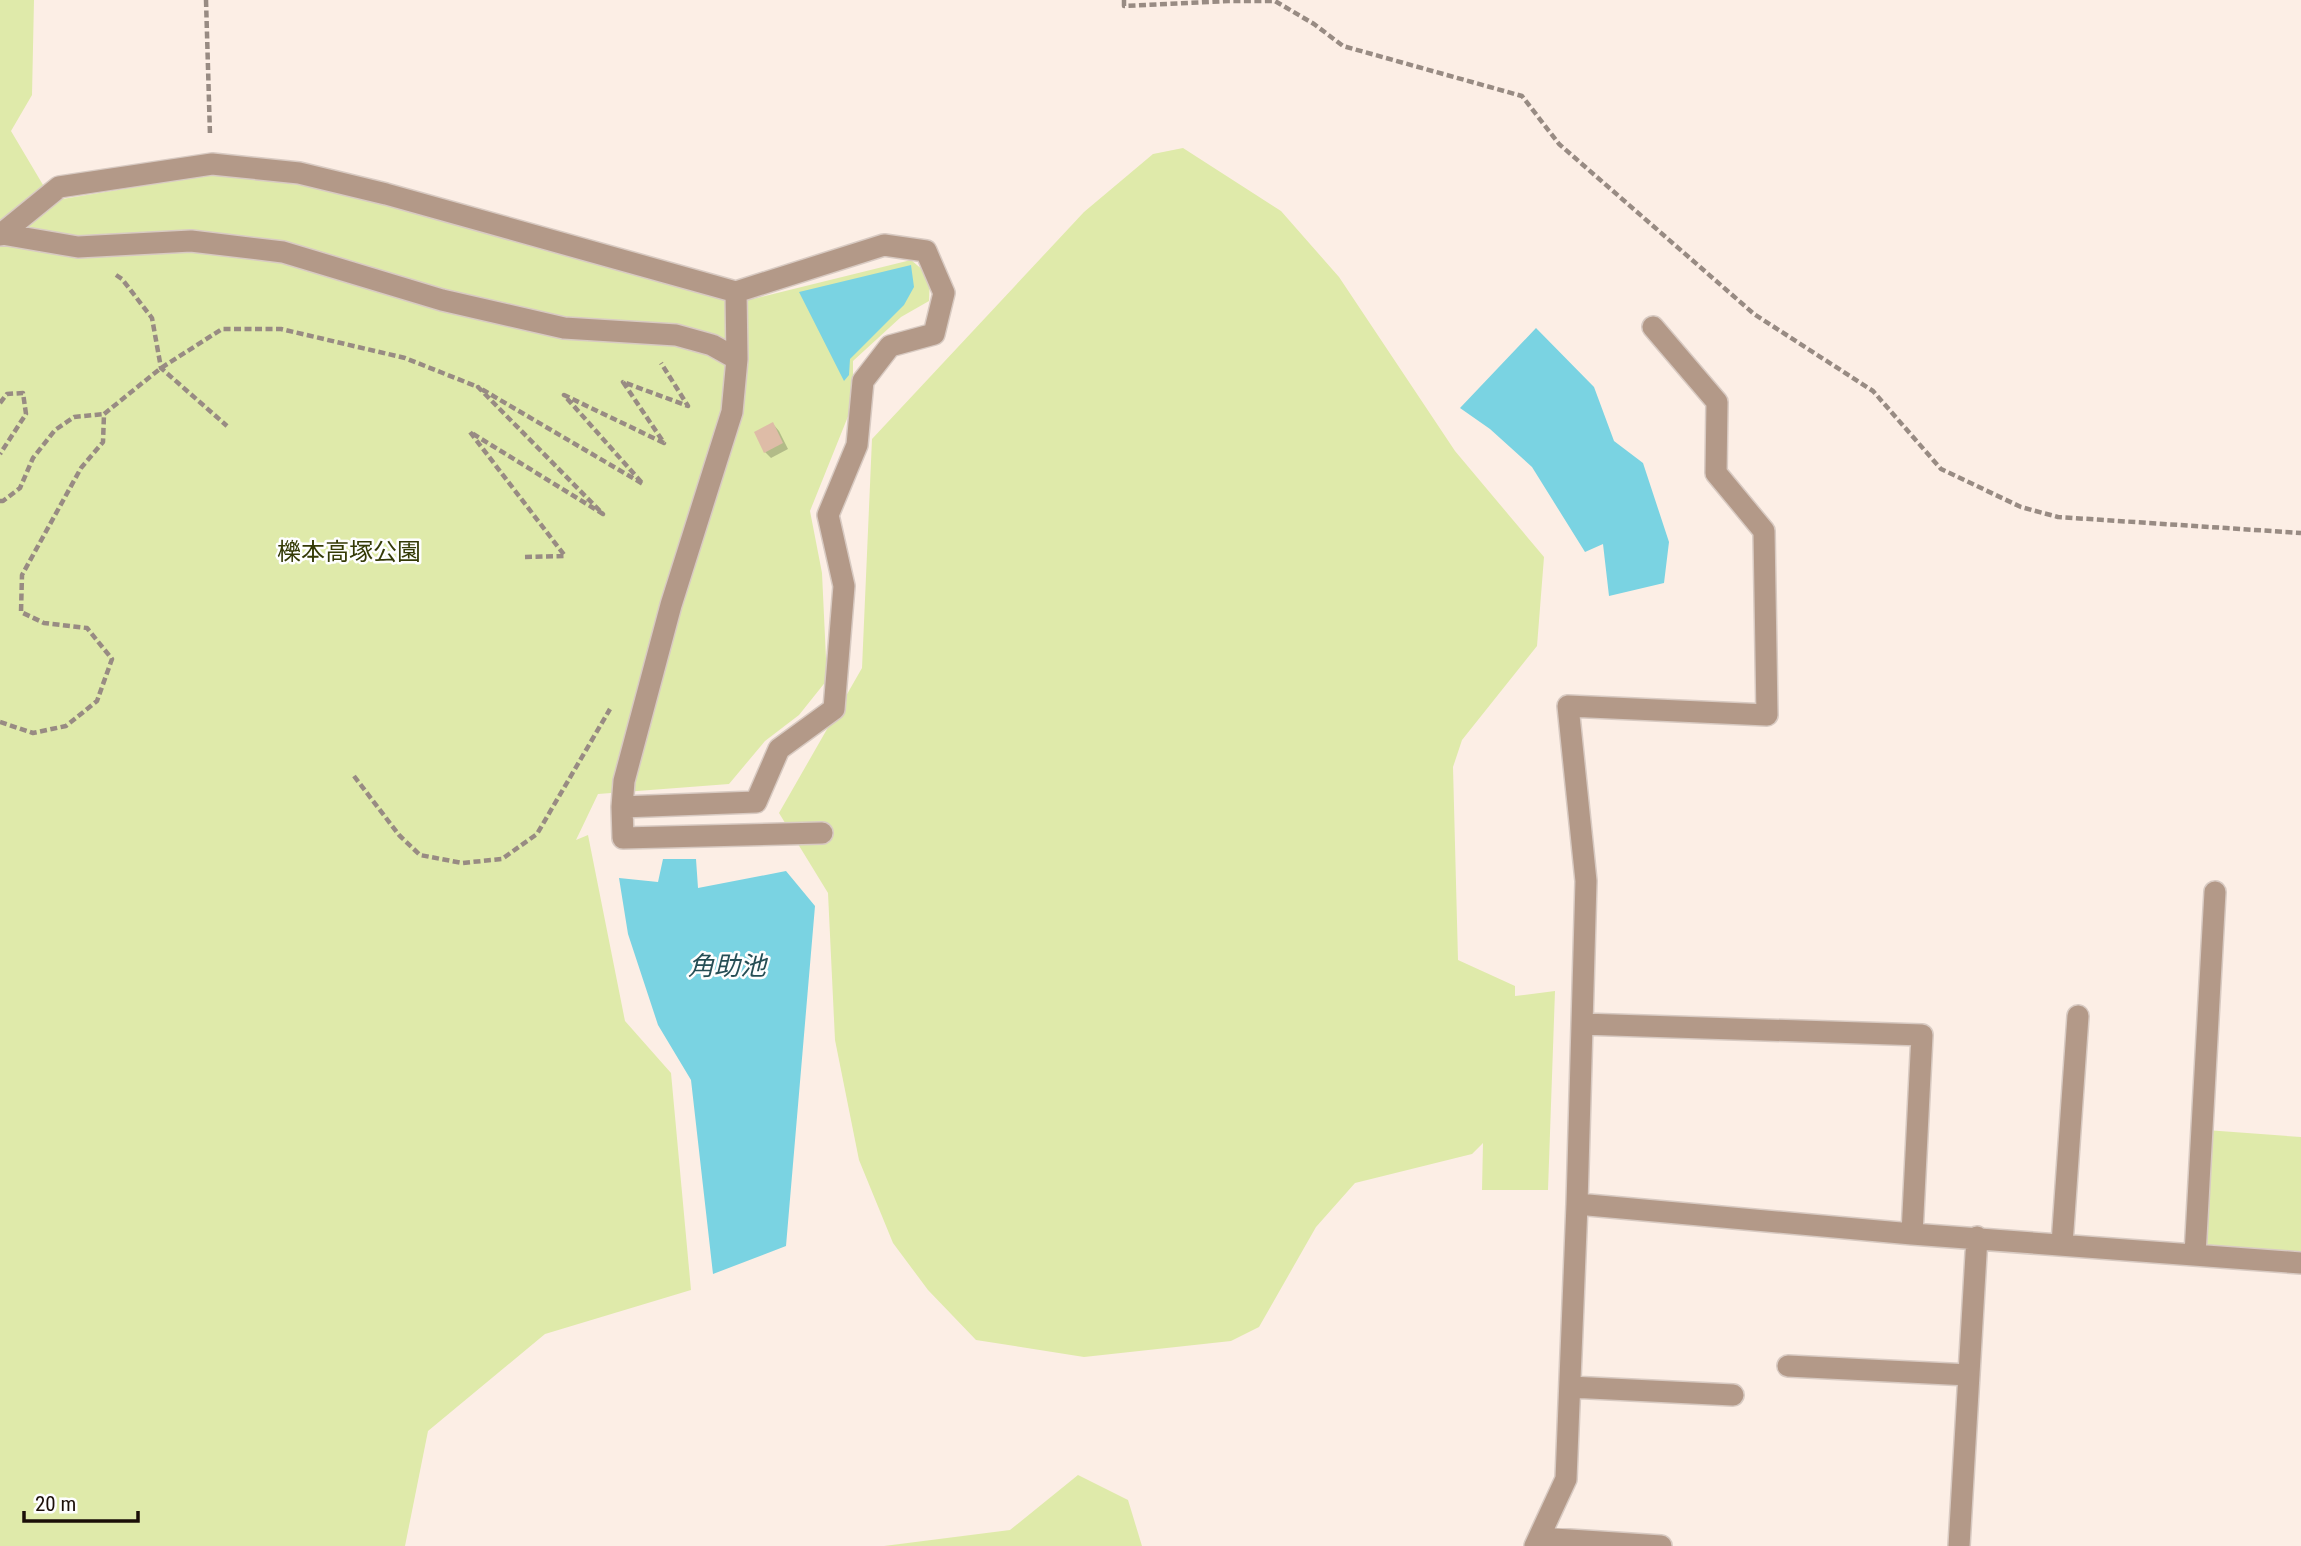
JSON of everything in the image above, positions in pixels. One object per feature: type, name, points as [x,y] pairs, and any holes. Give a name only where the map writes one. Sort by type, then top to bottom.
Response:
[{"type":"street","points":[[1,234],[59,187],[212,164],[312,176],[386,194],[736,292],[884,245],[926,251],[944,293],[934,334],[890,346],[863,381],[857,445],[828,514],[844,586],[834,709],[779,749],[756,802],[622,807]]},
{"type":"street","points":[[1,234],[78,247],[191,241],[283,252],[442,300],[564,328],[664,333],[712,345],[737,359]]},
{"type":"street","points":[[736,292],[737,359],[732,412],[671,605],[624,781],[623,838],[822,832]]},
{"type":"street","points":[[1653,327],[1717,402],[1716,473],[1764,531],[1767,715],[1568,706],[1586,881],[1577,1204],[1566,1479],[1537,1542],[1661,1546]]},
{"type":"street","points":[[2195,1255],[2216,892]]},
{"type":"street","points":[[2062,1244],[2078,1016]]},
{"type":"street","points":[[1582,1024],[1923,1035],[1912,1234]]},
{"type":"street","points":[[1577,1204],[1912,1234],[2301,1263]]},
{"type":"street","points":[[1959,1546],[1977,1237]]},
{"type":"street","points":[[1788,1366],[1969,1375]]},
{"type":"street","points":[[1570,1387],[1733,1395]]},
{"type":"path","points":[[206,0],[212,164]]},
{"type":"path","points":[[1124,0],[1124,6],[1275,1],[1314,24],[1343,46],[1522,96],[1559,144],[1754,314],[1873,391],[1941,469],[2021,507],[2057,517],[2301,533]]},
{"type":"path","points":[[78,247],[122,279],[152,318],[161,368],[227,426]]},
{"type":"path","points":[[0,501],[20,488],[33,458],[55,430],[74,417],[104,414],[161,368],[222,329],[281,329],[405,358],[478,387],[643,484],[564,395],[664,443],[623,382],[688,406],[657,357],[664,333]]},
{"type":"path","points":[[478,387],[603,514],[470,432],[565,556],[525,557]]},
{"type":"path","points":[[0,403],[7,394],[23,393],[26,414],[0,453]]},
{"type":"path","points":[[0,722],[33,733],[66,726],[97,701],[112,659],[87,628],[44,623],[21,612],[22,575],[81,468],[103,442],[104,414]]},
{"type":"path","points":[[354,776],[399,835],[420,855],[462,863],[502,859],[537,834],[615,702]]},
{"type":"green space","name":"櫟本高塚公園","points":[[0,0],[34,0],[32,95],[11,131],[46,190],[56,200],[217,174],[329,189],[684,286],[753,299],[911,260],[930,276],[929,301],[901,317],[853,361],[853,404],[810,511],[822,573],[827,680],[799,715],[765,741],[729,784],[598,794],[576,840],[588,835],[625,1021],[671,1073],[691,1290],[545,1334],[428,1431],[405,1546],[0,1546]]},
{"type":"green space","points":[[1183,148],[1281,211],[1339,277],[1455,451],[1544,557],[1537,646],[1462,740],[1453,767],[1458,960],[1515,986],[1515,996],[1555,991],[1548,1190],[1482,1190],[1483,1143],[1472,1154],[1355,1183],[1316,1227],[1259,1327],[1231,1341],[1084,1357],[976,1340],[928,1290],[893,1243],[859,1160],[835,1040],[828,893],[779,813],[862,668],[872,439],[1084,212],[1153,154]]},
{"type":"green space","points":[[2206,1130],[2301,1137],[2301,1257],[2200,1251]]},
{"type":"green space","points":[[1078,1475],[1128,1500],[1142,1546],[884,1546],[1010,1530]]},
{"type":"water","points":[[911,265],[914,287],[904,305],[850,359],[849,375],[844,381],[799,292]]},
{"type":"water","points":[[1536,328],[1594,387],[1614,441],[1643,463],[1669,542],[1664,583],[1609,596],[1603,544],[1585,552],[1532,467],[1490,429],[1460,408]]},
{"type":"water","name":"角助池","points":[[663,859],[696,859],[698,888],[786,871],[815,906],[786,1246],[713,1274],[691,1080],[658,1025],[628,934],[619,878],[658,882]]},
{"type":"building","points":[[773,422],[783,443],[764,453],[754,432]]}]
